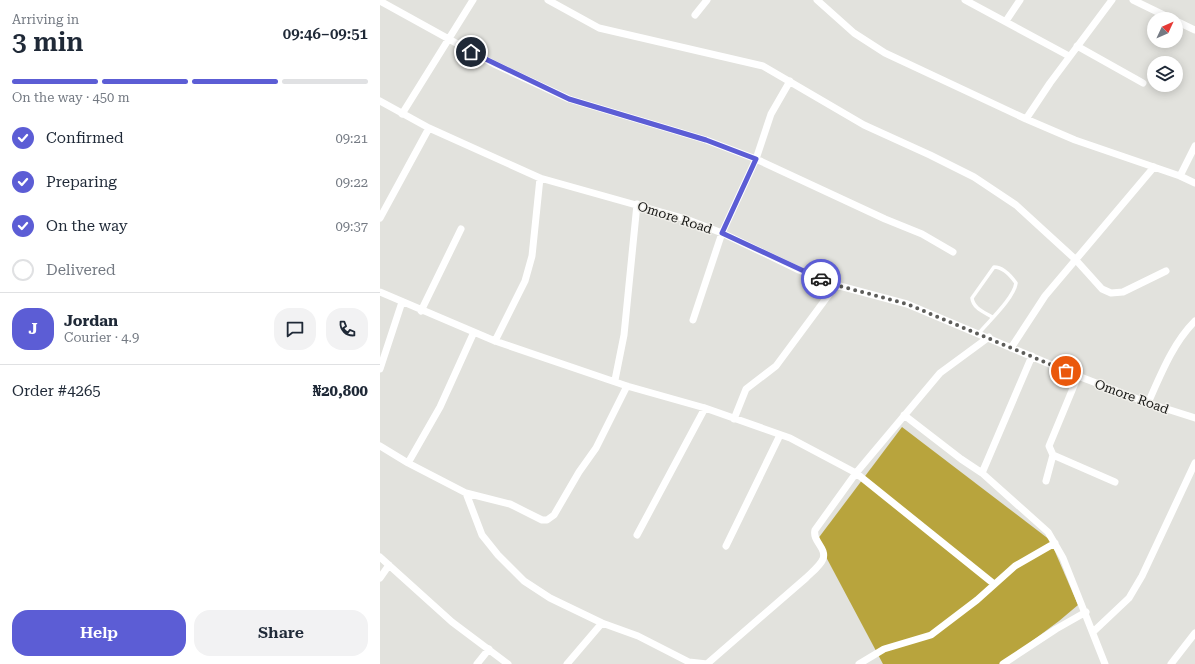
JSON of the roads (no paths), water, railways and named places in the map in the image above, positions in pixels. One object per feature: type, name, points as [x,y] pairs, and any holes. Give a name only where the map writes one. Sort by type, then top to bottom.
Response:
[{"type":"street","points":[[402,114],[473,0]]},
{"type":"street","points":[[548,0],[599,28],[763,66],[869,128],[930,155],[974,177],[1016,205],[1075,259],[1102,289],[1112,293],[1123,292],[1166,271]]},
{"type":"street","points":[[695,15],[707,0]]},
{"type":"street","points":[[817,0],[854,33],[885,53],[1026,119],[1075,140],[1180,176],[1195,183]]},
{"type":"street","points":[[965,0],[1070,56]]},
{"type":"street","points":[[1006,21],[1020,0]]},
{"type":"street","points":[[1026,119],[1077,46],[1112,0]]},
{"type":"street","points":[[1133,0],[1158,12]]},
{"type":"street","points":[[380,1],[448,40],[569,99],[706,140],[756,159],[885,219],[922,234],[953,252]]},
{"type":"street","points":[[1183,24],[1195,30]]},
{"type":"street","points":[[1077,46],[1143,83]]},
{"type":"street","points":[[693,320],[722,233],[756,159],[771,114],[790,81]]},
{"type":"street","name":"Omore Road","points":[[380,101],[429,128],[540,178],[637,204],[722,233],[799,270],[836,285],[907,304],[989,337],[1011,348],[1078,376],[1148,403],[1195,418]]},
{"type":"street","points":[[380,218],[429,128]]},
{"type":"street","points":[[1180,176],[1195,146]]},
{"type":"street","points":[[1011,348],[1045,296],[1154,167]]},
{"type":"street","points":[[495,341],[525,281],[532,256],[540,178]]},
{"type":"street","points":[[615,380],[624,335],[637,204]]},
{"type":"street","points":[[421,311],[461,229]]},
{"type":"street","points":[[734,419],[746,389],[776,366],[836,285]]},
{"type":"street","points":[[380,292],[421,311],[495,341],[615,380],[628,386],[705,408],[780,435],[856,473],[994,584]]},
{"type":"street","points":[[380,369],[402,302]]},
{"type":"street","points":[[1148,403],[1166,363],[1187,329],[1195,321]]},
{"type":"street","points":[[1187,329],[1195,332]]},
{"type":"street","points":[[408,463],[440,407],[474,332]]},
{"type":"street","points":[[466,493],[482,535],[498,555],[524,581],[550,598],[602,623],[638,636],[688,663],[707,664],[806,578],[820,564],[824,558],[824,553],[814,535],[815,530],[856,473],[940,372],[989,337]]},
{"type":"street","points":[[982,473],[1032,356]]},
{"type":"street","points":[[1046,481],[1054,455],[1050,446],[1078,376]]},
{"type":"street","points":[[380,446],[408,463],[466,493],[510,504],[542,520],[547,520],[554,515],[596,448],[628,386]]},
{"type":"street","points":[[637,535],[705,408]]},
{"type":"street","points":[[904,416],[961,460],[982,473],[1048,532],[1063,558],[1106,664]]},
{"type":"street","points":[[726,546],[780,435]]},
{"type":"street","points":[[1054,455],[1115,482]]},
{"type":"street","points":[[1093,632],[1129,598],[1142,576],[1195,463]]},
{"type":"street","points":[[858,664],[884,649],[931,635],[977,600],[1015,566],[1055,543]]},
{"type":"street","points":[[380,557],[452,622],[508,664]]},
{"type":"street","points":[[380,578],[389,566]]},
{"type":"street","points":[[1003,664],[1056,629],[1086,612]]},
{"type":"street","points":[[567,664],[602,623]]},
{"type":"street","points":[[1171,664],[1195,633]]},
{"type":"street","points":[[477,664],[489,649]]},
{"type":"lane","points":[[979,333],[1015,289],[1016,283],[1010,275],[998,267],[994,267],[972,298],[972,304],[992,317]]}]
